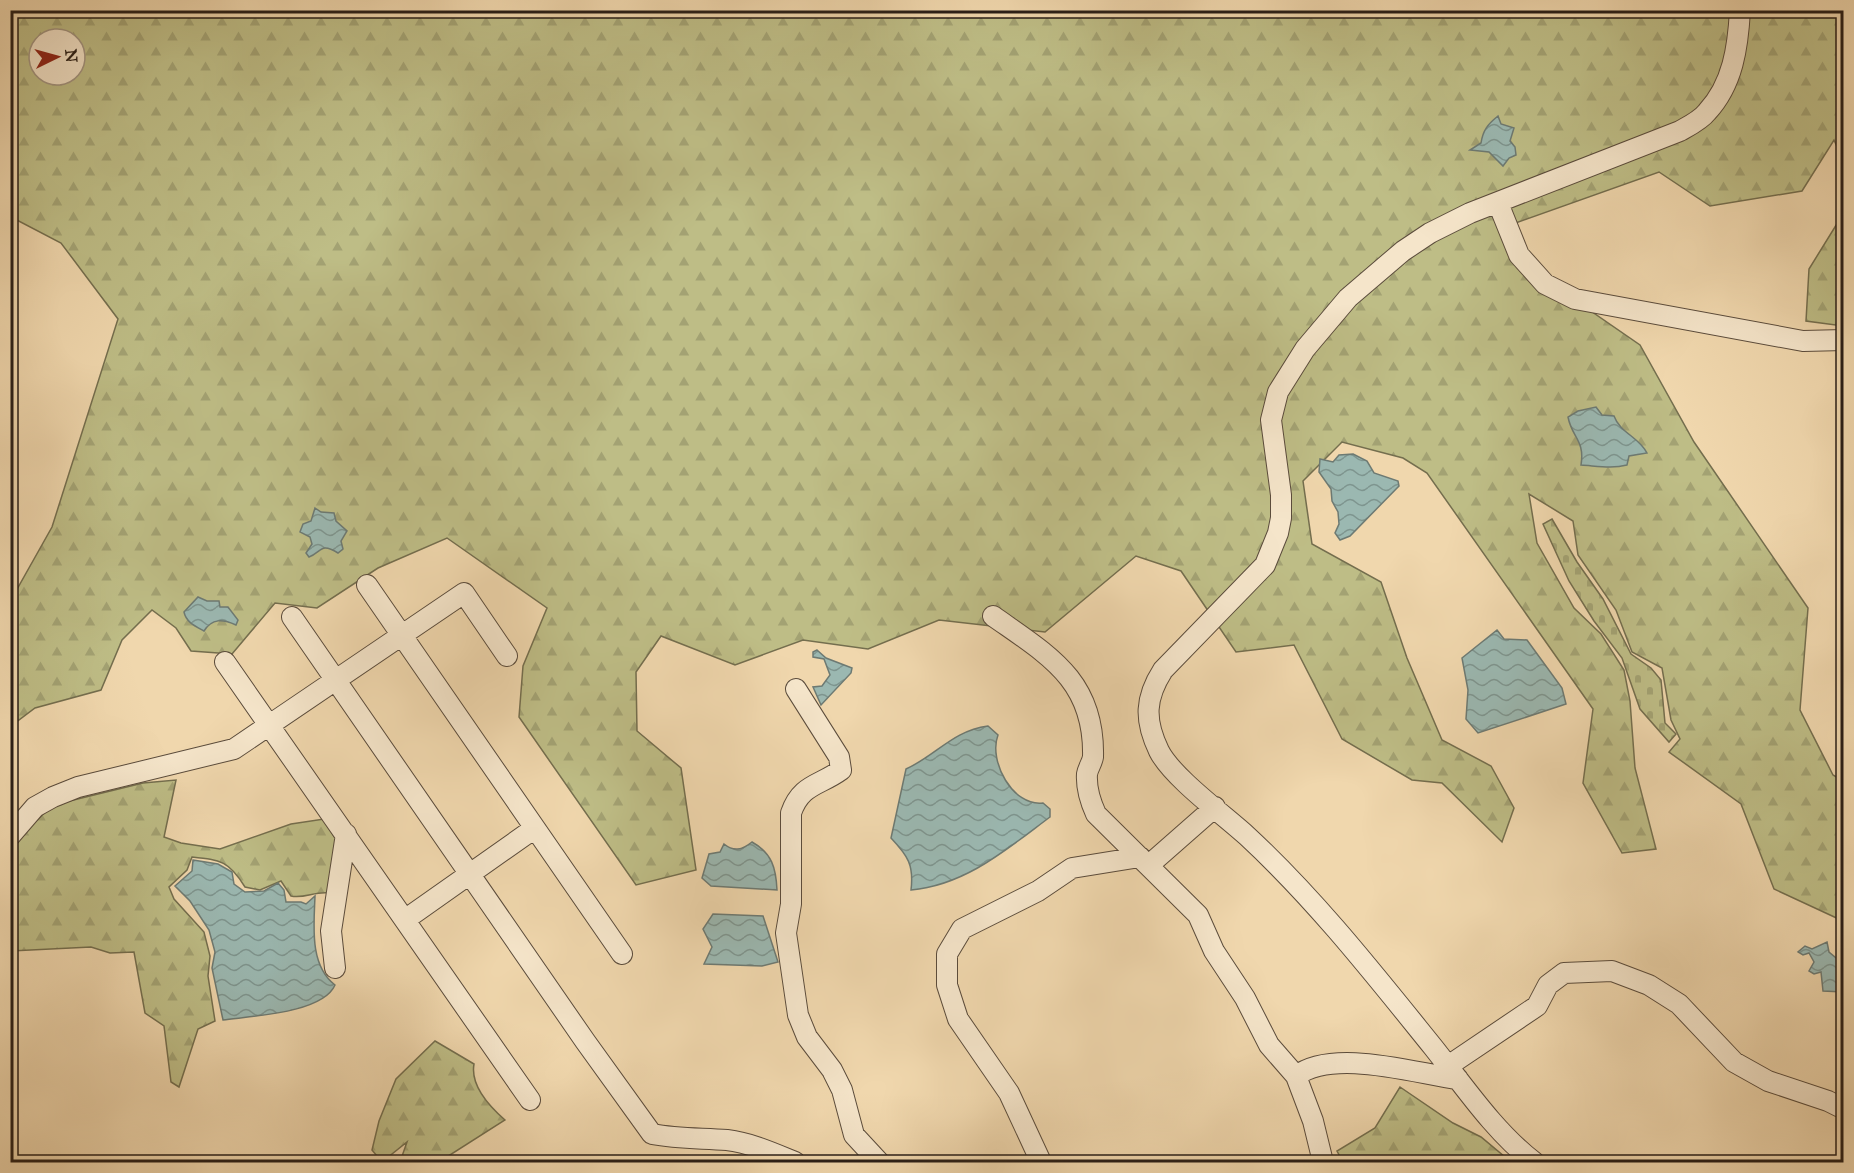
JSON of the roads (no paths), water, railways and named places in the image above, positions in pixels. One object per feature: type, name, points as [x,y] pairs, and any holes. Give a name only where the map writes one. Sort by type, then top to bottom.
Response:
[{"type":"street","points":[[1534,1162],[1502,1132],[1307,896],[1160,753],[1151,731],[1149,701],[1151,689],[1163,670],[1265,565],[1281,518],[1281,495],[1270,420],[1278,392],[1305,349],[1348,298],[1380,269],[1430,233],[1498,203],[1680,131],[1706,114],[1724,88],[1738,50],[1740,10]]},
{"type":"street","points":[[1498,203],[1519,255],[1545,284],[1575,298],[1803,341],[1844,339]]},
{"type":"street","points":[[367,585],[622,954]]},
{"type":"street","points":[[10,836],[35,807],[78,787],[234,749],[464,593],[507,656]]},
{"type":"street","points":[[993,616],[1050,657],[1067,673],[1081,694],[1088,716],[1093,758],[1087,772],[1088,798],[1096,814],[1198,915],[1214,951],[1245,998],[1269,1045],[1296,1076],[1313,1120],[1323,1162]]},
{"type":"street","points":[[292,617],[652,1134],[682,1140],[728,1140],[759,1147],[795,1162]]},
{"type":"street","points":[[225,662],[530,1100]]},
{"type":"street","points":[[796,689],[838,757],[841,770],[807,788],[796,799],[791,813],[791,904],[786,933],[790,971],[798,1015],[807,1037],[832,1070],[842,1090],[854,1135],[879,1162]]},
{"type":"street","points":[[1041,1162],[1009,1093],[958,1019],[947,985],[947,954],[962,929],[1038,891],[1072,868],[1144,861],[1215,807]]},
{"type":"street","points":[[406,919],[535,828]]},
{"type":"street","points":[[335,968],[331,931],[346,834]]},
{"type":"street","points":[[1296,1076],[1309,1066],[1334,1062],[1453,1073],[1536,1005],[1548,985],[1564,973],[1612,970],[1649,985],[1680,1004],[1734,1062],[1768,1081],[1828,1101],[1844,1109]]},
{"type":"water","points":[[1498,116],[1501,124],[1514,128],[1510,141],[1515,147],[1516,155],[1509,158],[1503,166],[1489,152],[1470,150],[1481,143],[1483,134]]},
{"type":"water","points":[[1596,407],[1602,415],[1614,416],[1621,427],[1647,453],[1629,456],[1627,465],[1604,467],[1581,465],[1580,444],[1568,417],[1578,411]]},
{"type":"water","points":[[1353,454],[1367,461],[1374,473],[1398,481],[1399,486],[1350,536],[1340,540],[1335,533],[1339,524],[1338,512],[1332,501],[1331,489],[1319,472],[1320,459],[1333,462],[1339,455]]},
{"type":"water","points":[[315,508],[321,512],[334,513],[336,521],[347,531],[341,541],[343,549],[338,553],[324,548],[309,557],[306,553],[312,544],[310,537],[300,532],[303,524],[311,521]]},
{"type":"water","points":[[198,597],[207,601],[219,601],[220,607],[228,607],[238,620],[236,625],[218,621],[204,631],[191,623],[184,612]]},
{"type":"water","points":[[1497,630],[1504,639],[1527,640],[1562,688],[1566,704],[1478,733],[1466,719],[1468,690],[1462,658]]},
{"type":"water","points":[[817,650],[826,658],[852,668],[851,673],[821,705],[813,687],[822,686],[830,675],[824,659],[813,657],[813,652]]},
{"type":"water","points":[[988,726],[998,735],[997,757],[1006,780],[1022,798],[1043,803],[1050,809],[1050,817],[1002,853],[968,873],[931,887],[911,890],[912,874],[909,861],[891,838],[906,769],[954,738]]},
{"type":"water","points":[[752,842],[764,851],[772,862],[777,890],[711,886],[702,878],[709,854],[720,852],[724,844],[738,849]]},
{"type":"water","points":[[193,860],[218,864],[232,872],[234,884],[245,892],[264,891],[278,883],[284,890],[286,902],[306,904],[315,896],[314,932],[317,956],[327,977],[335,985],[328,994],[317,1002],[302,1007],[268,1015],[223,1020],[212,968],[215,952],[209,930],[190,901],[175,886],[192,871]]},
{"type":"water","points":[[713,914],[763,916],[778,962],[762,966],[704,964],[712,947],[703,929]]},
{"type":"water","points":[[1827,942],[1829,952],[1841,962],[1843,992],[1823,991],[1821,972],[1814,974],[1809,971],[1814,962],[1809,953],[1803,955],[1798,952],[1805,946],[1812,949]]}]
